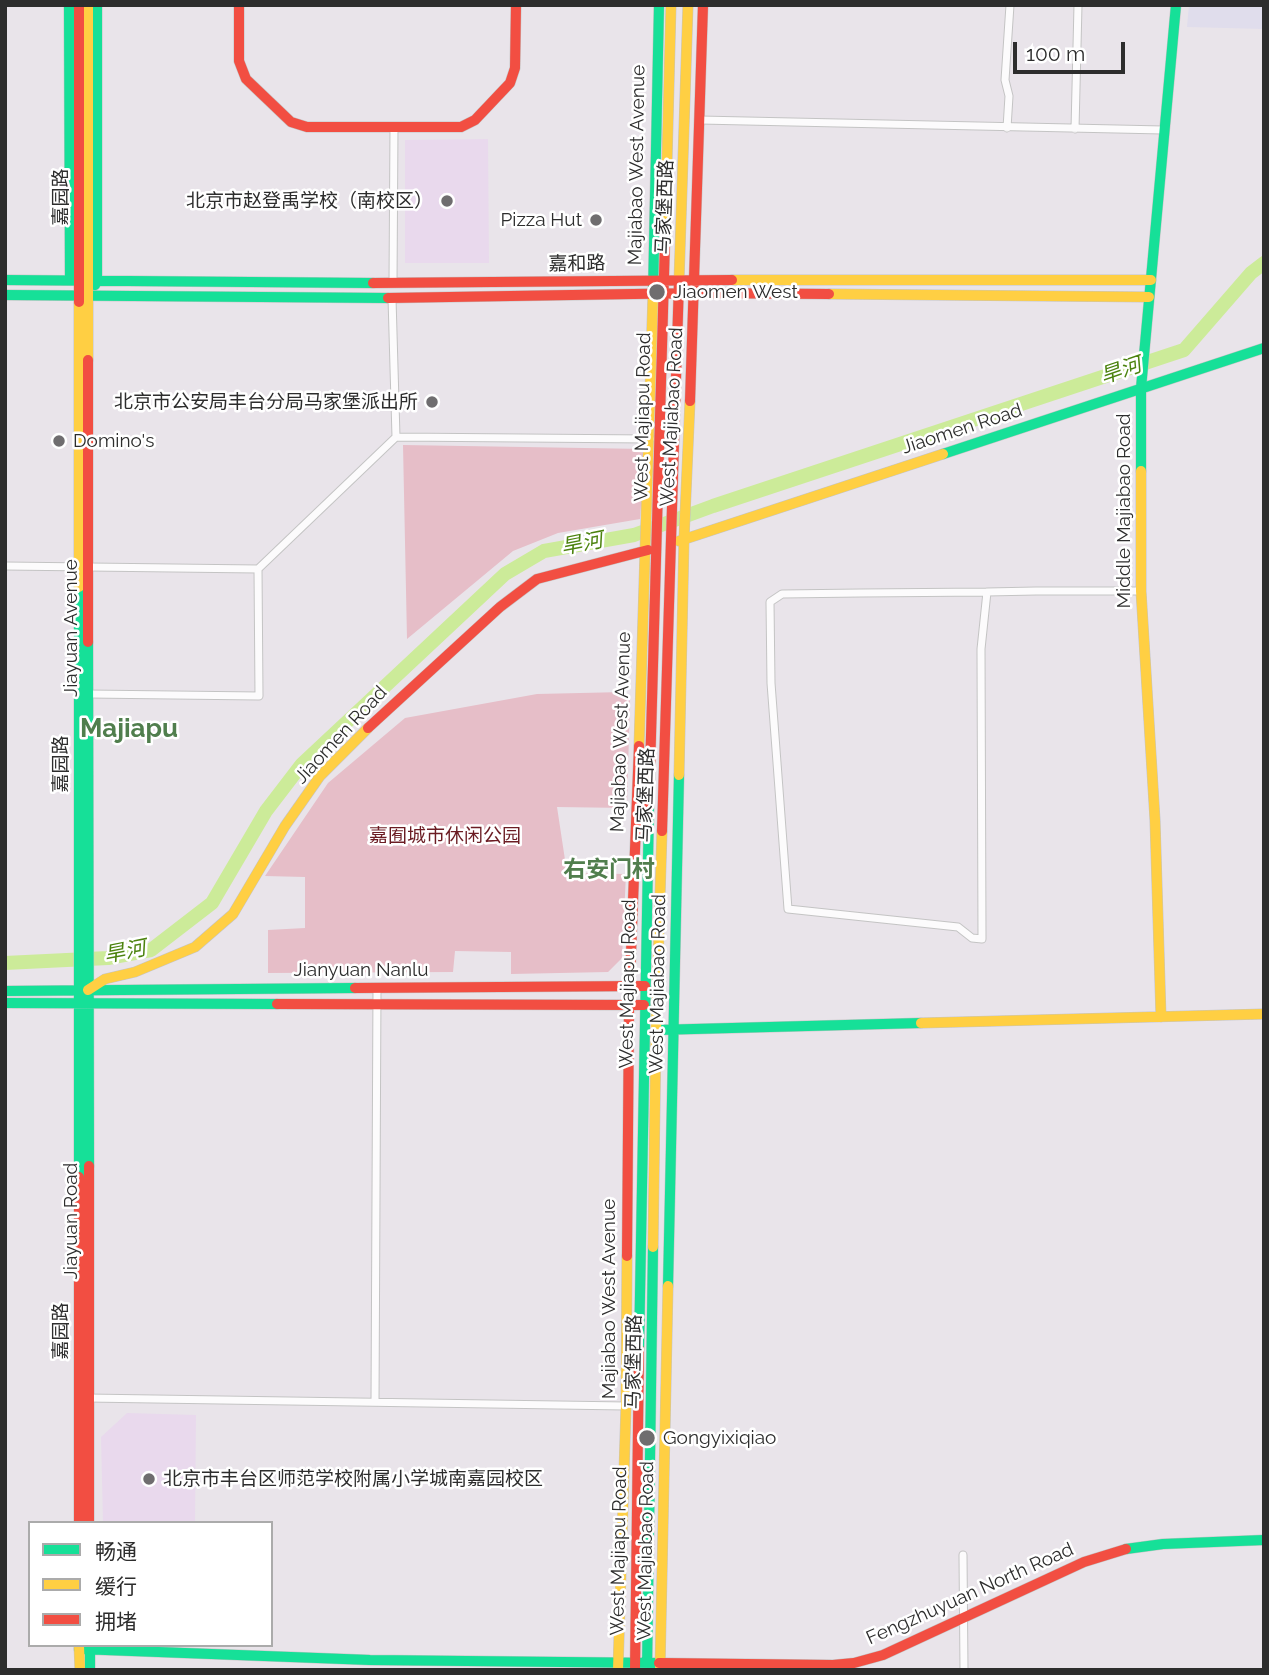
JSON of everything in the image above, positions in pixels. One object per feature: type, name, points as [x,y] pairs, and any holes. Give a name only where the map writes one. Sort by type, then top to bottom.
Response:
[{"type":"street","points":[[69,5],[83,280]]},
{"type":"street","name":"嘉园路","points":[[79,5],[83,280]]},
{"type":"street","name":"嘉园路","points":[[83,280],[88,5]]},
{"type":"street","points":[[83,280],[97,5]]},
{"type":"street","points":[[239,5],[239,61],[246,79],[291,122],[307,127],[461,127],[475,120],[510,83],[515,68],[516,5]]},
{"type":"street","name":"Majiabao West Avenue","points":[[657,280],[659,5]]},
{"type":"street","name":"West Majiapu Road","points":[[635,1666],[644,1005],[659,508],[657,280],[671,5]]},
{"type":"street","name":"马家堡西路","points":[[647,1666],[656,1030],[688,5]]},
{"type":"street","name":"West Majiabao Road","points":[[660,1666],[684,534],[695,293],[703,5]]},
{"type":"street","points":[[1007,128],[1009,96],[1005,80],[1010,5]]},
{"type":"street","points":[[1075,129],[1078,5]]},
{"type":"street","name":"Middle Majiabao Road","points":[[1161,1017],[1155,820],[1141,591],[1141,385],[1147,346],[1163,131],[1176,5]]},
{"type":"street","points":[[700,120],[1163,131]]},
{"type":"street","points":[[393,283],[394,127]]},
{"type":"street","name":"嘉和路","points":[[5,280],[393,283],[1151,280]]},
{"type":"street","name":"Jiayuan Avenue","points":[[83,280],[83,567],[88,694],[83,984]]},
{"type":"street","name":"嘉和路","points":[[5,295],[392,298],[695,293],[1149,297]]},
{"type":"street","name":"Majiabao West Avenue","points":[[618,1666],[626,1406],[629,986],[644,550],[657,294]]},
{"type":"street","points":[[392,298],[396,437]]},
{"type":"street","name":"Jiaomen Road","points":[[672,540],[1141,385],[1264,348]]},
{"type":"street","points":[[5,566],[258,569],[396,437],[650,439]]},
{"type":"street","name":"Jiaomen Road","points":[[83,984],[135,972],[195,947],[233,914],[285,826],[320,776],[379,716],[500,607],[537,579],[658,544]]},
{"type":"street","name":"嘉园路","points":[[83,567],[84,937]]},
{"type":"street","points":[[88,694],[259,696],[258,569]]},
{"type":"street","points":[[987,592],[981,649],[982,939],[972,938],[958,927],[788,909],[771,683],[770,602],[782,594],[987,592],[1141,591]]},
{"type":"street","name":"嘉园路","points":[[79,1521],[83,984]]},
{"type":"street","name":"Jianyuan Nanlu","points":[[5,991],[83,984],[377,988],[645,986]]},
{"type":"street","points":[[375,1402],[377,988]]},
{"type":"street","name":"Jianyuan Nanlu","points":[[5,1003],[644,1005]]},
{"type":"street","name":"Jiayuan Road","points":[[83,1003],[89,1521]]},
{"type":"street","points":[[656,1030],[1264,1014]]},
{"type":"street","points":[[87,1398],[626,1406]]},
{"type":"street","name":"Fengzhuyuan North Road","points":[[85,1647],[397,1665],[808,1666],[854,1663],[883,1655],[1109,1553],[1163,1544],[1264,1540]]},
{"type":"street","points":[[963,1555],[964,1670]]},
{"type":"street","points":[[79,1670],[85,1647]]},
{"type":"street","points":[[85,1647],[90,1670]]},
{"type":"shaded area","points":[[1189,5],[1264,5],[1264,29],[1187,27]]},
{"type":"shaded area","name":"北京市赵登禹学校（南校区）","points":[[488,139],[489,263],[405,263],[405,140]]},
{"type":"shaded area","name":"北京市丰台区师范学校附属小学城南嘉园校区","points":[[127,1413],[196,1415],[195,1521],[103,1521],[101,1437]]},
{"type":"green space","points":[[403,445],[645,449],[640,519],[558,533],[513,551],[407,639]]},
{"type":"green space","name":"嘉囿城市休闲公园","points":[[624,692],[630,697],[627,808],[557,807],[567,873],[626,874],[622,958],[608,972],[511,974],[511,952],[455,951],[453,972],[268,973],[268,930],[305,928],[305,877],[265,876],[328,783],[405,718],[537,694]]},
{"type":"waterway","name":"旱河","points":[[5,963],[108,958],[151,950],[212,903],[266,811],[302,764],[505,574],[544,551],[634,535],[713,506],[1184,350],[1251,273],[1264,263]]},
{"type":"traffic: fast","points":[[69,5],[70,280]]},
{"type":"traffic: fast","points":[[95,285],[97,5]]},
{"type":"traffic: fast","points":[[653,294],[659,5]]},
{"type":"traffic: fast","points":[[1141,471],[1141,388],[1176,5]]},
{"type":"traffic: fast","points":[[5,280],[373,283]]},
{"type":"traffic: fast","points":[[5,295],[388,298]]},
{"type":"traffic: fast","points":[[943,454],[1264,348]]},
{"type":"traffic: fast","points":[[79,587],[79,1177]]},
{"type":"traffic: fast","points":[[88,642],[89,1166]]},
{"type":"traffic: fast","points":[[668,1286],[679,775]]},
{"type":"traffic: fast","points":[[639,1349],[649,806]]},
{"type":"traffic: fast","points":[[5,991],[355,988]]},
{"type":"traffic: fast","points":[[5,1003],[277,1004]]},
{"type":"traffic: fast","points":[[656,1030],[921,1023]]},
{"type":"traffic: fast","points":[[647,1670],[653,1247]]},
{"type":"traffic: fast","points":[[1126,1549],[1163,1544],[1264,1540]]},
{"type":"traffic: fast","points":[[90,1647],[90,1670]]},
{"type":"traffic: fast","points":[[79,1649],[370,1660],[659,1663]]},
{"type":"traffic: slow","points":[[88,5],[88,360]]},
{"type":"traffic: slow","points":[[665,240],[671,5]]},
{"type":"traffic: slow","points":[[679,281],[688,5]]},
{"type":"traffic: slow","points":[[732,280],[1151,280]]},
{"type":"traffic: slow","points":[[639,746],[653,294]]},
{"type":"traffic: slow","points":[[829,294],[1149,297]]},
{"type":"traffic: slow","points":[[79,302],[79,587]]},
{"type":"traffic: slow","points":[[679,775],[690,401]]},
{"type":"traffic: slow","points":[[679,541],[943,454]]},
{"type":"traffic: slow","points":[[1141,471],[1141,591],[1155,820],[1161,1017]]},
{"type":"traffic: slow","points":[[88,990],[105,979],[135,972],[195,947],[233,914],[285,826],[320,776],[368,728]]},
{"type":"traffic: slow","points":[[653,1247],[662,831]]},
{"type":"traffic: slow","points":[[921,1023],[1264,1014]]},
{"type":"traffic: slow","points":[[618,1670],[626,1406],[627,1256]]},
{"type":"traffic: slow","points":[[660,1670],[668,1286]]},
{"type":"traffic: slow","points":[[79,1647],[80,1670]]},
{"type":"traffic: jam","points":[[79,5],[79,302]]},
{"type":"traffic: jam","points":[[239,5],[239,61],[246,79],[291,122],[307,127],[461,127],[475,120],[510,83],[515,68],[516,5]]},
{"type":"traffic: jam","points":[[690,401],[703,5]]},
{"type":"traffic: jam","points":[[649,806],[665,240]]},
{"type":"traffic: jam","points":[[373,283],[732,280]]},
{"type":"traffic: jam","points":[[662,831],[679,281]]},
{"type":"traffic: jam","points":[[388,298],[695,293],[829,294]]},
{"type":"traffic: jam","points":[[88,360],[88,642]]},
{"type":"traffic: jam","points":[[368,728],[500,607],[537,579],[648,550]]},
{"type":"traffic: jam","points":[[627,1256],[629,1005],[639,746]]},
{"type":"traffic: jam","points":[[355,988],[645,986]]},
{"type":"traffic: jam","points":[[277,1004],[644,1005]]},
{"type":"traffic: jam","points":[[89,1166],[89,1521]]},
{"type":"traffic: jam","points":[[79,1177],[79,1521]]},
{"type":"traffic: jam","points":[[635,1670],[639,1349]]},
{"type":"traffic: jam","points":[[659,1663],[854,1663],[883,1655],[1084,1562],[1126,1549]]},
{"type":"place","name":"北京市赵登禹学校（南校区）","points":[[447,201]]},
{"type":"place","name":"Pizza Hut","points":[[596,220]]},
{"type":"place","name":"Jiaomen West","points":[[657,292]]},
{"type":"place","name":"北京市公安局丰台分局马家堡派出所","points":[[432,402]]},
{"type":"place","name":"Domino's","points":[[59,441]]},
{"type":"place","name":"Gongyixiqiao","points":[[647,1438]]},
{"type":"place","name":"北京市丰台区师范学校附属小学城南嘉园校区","points":[[149,1479]]},
{"type":"district","name":"Majiapu","points":[[129,729]]},
{"type":"district","name":"右安门村","points":[[609,870]]}]
